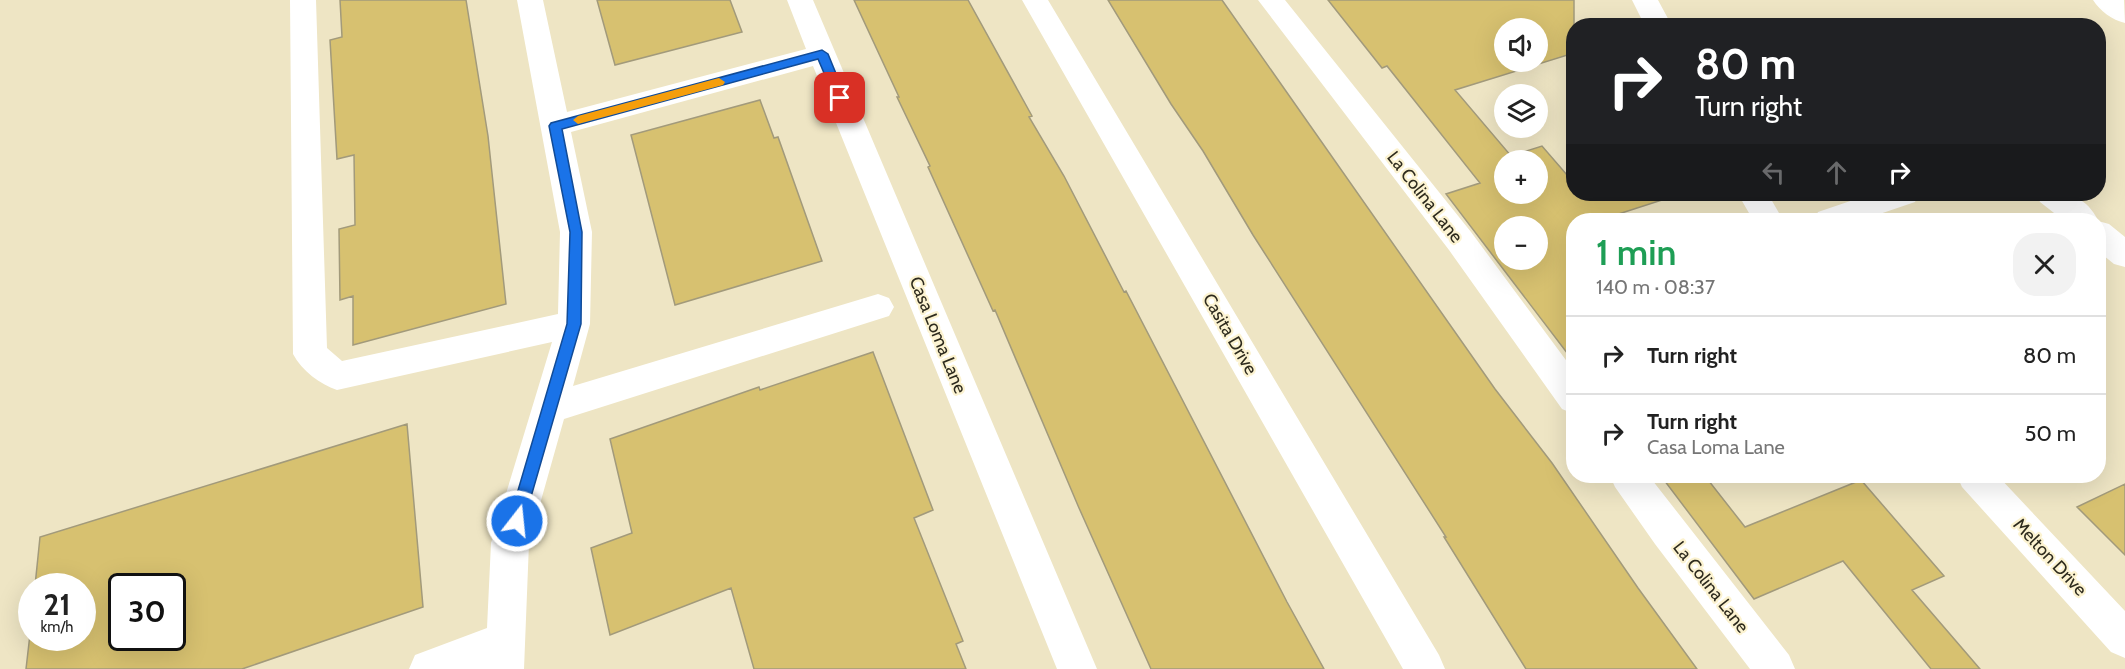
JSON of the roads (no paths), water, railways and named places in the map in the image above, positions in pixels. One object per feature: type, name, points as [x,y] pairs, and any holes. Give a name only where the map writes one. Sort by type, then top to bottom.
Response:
[{"type":"street","points":[[303,0],[310,354],[337,376],[574,324]]},
{"type":"street","points":[[429,669],[505,655],[510,543],[574,324],[576,232],[531,0]]},
{"type":"street","name":"Casa Loma Lane","points":[[800,0],[1077,669]]},
{"type":"street","name":"Casita Drive","points":[[1035,0],[1425,669]]},
{"type":"street","name":"La Colina Lane","points":[[1270,0],[1460,241],[1566,388]]},
{"type":"street","points":[[1645,0],[1655,18]]},
{"type":"street","points":[[2106,0],[2125,14]]},
{"type":"street","points":[[555,126],[822,54]]},
{"type":"street","points":[[1849,213],[1884,201]]},
{"type":"street","points":[[2060,201],[2075,213]]},
{"type":"street","points":[[2106,240],[2125,255]]},
{"type":"street","points":[[549,408],[878,307]]},
{"type":"street","name":"La Colina Lane","points":[[1633,483],[1668,532],[1775,669]]},
{"type":"street","name":"Melton Drive","points":[[1982,483],[2118,622]]}]
